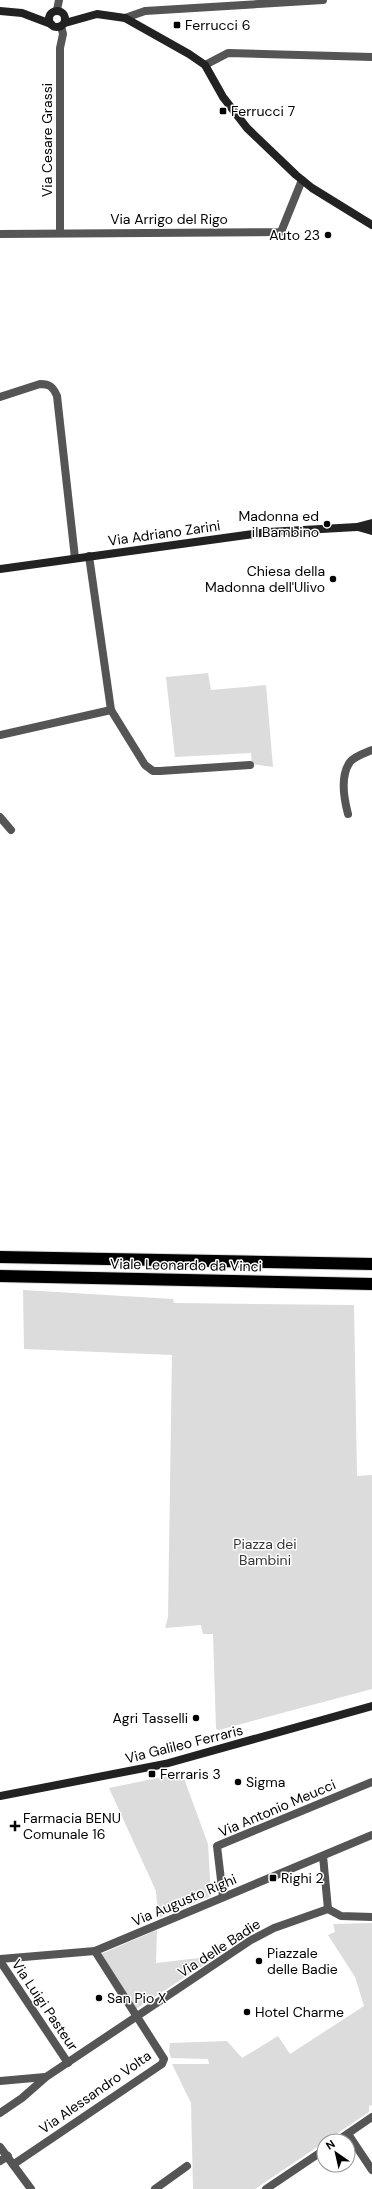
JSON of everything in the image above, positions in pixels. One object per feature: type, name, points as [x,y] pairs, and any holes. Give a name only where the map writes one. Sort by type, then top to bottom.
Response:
[{"type":"highway","name":"Viale Leonardo da Vinci","points":[[0,1257],[372,1264]]},
{"type":"highway","name":"Viale Leonardo da Vinci","points":[[0,1276],[372,1284]]},
{"type":"street","points":[[58,0],[57,10],[50,16],[58,25]]},
{"type":"street","points":[[125,18],[145,11],[323,0]]},
{"type":"street","points":[[57,10],[65,15],[58,25]]},
{"type":"street","points":[[0,11],[22,13],[58,25],[97,14],[125,18],[170,42],[205,66],[223,97],[247,128],[302,180],[311,188],[372,224]]},
{"type":"street","name":"Via Cesare Grassi","points":[[58,25],[60,48],[60,232]]},
{"type":"street","points":[[205,66],[228,53],[372,57]]},
{"type":"street","name":"Via Arrigo del Rigo","points":[[0,234],[60,232],[280,232],[302,180]]},
{"type":"street","points":[[0,397],[40,384],[51,386],[57,396],[75,558]]},
{"type":"street","points":[[357,527],[372,523]]},
{"type":"street","points":[[357,527],[372,531]]},
{"type":"street","name":"Via Adriano Zarini","points":[[0,569],[268,532],[357,527]]},
{"type":"street","points":[[90,556],[111,710],[145,765],[153,771],[250,765]]},
{"type":"street","points":[[1,733],[111,710]]},
{"type":"street","points":[[348,814],[343,793],[350,762],[360,754],[372,750]]},
{"type":"street","points":[[0,817],[10,830]]},
{"type":"street","name":"Via Galileo Ferraris","points":[[0,1796],[165,1764],[372,1706]]},
{"type":"street","name":"Via Antonio Meucci","points":[[223,1897],[217,1846],[372,1782]]},
{"type":"street","name":"Via Augusto Righi","points":[[0,1960],[95,1951],[372,1835]]},
{"type":"street","points":[[323,1856],[328,1909],[340,1916],[372,1917]]},
{"type":"street","name":"Via delle Badie","points":[[0,2113],[22,2098],[46,2077],[137,2018],[251,1940],[274,1928],[328,1909]]},
{"type":"street","name":"Via Alessandro Volta","points":[[14,2164],[162,2064],[164,2059],[95,1951]]},
{"type":"street","name":"Via Luigi Pasteur","points":[[0,1960],[68,2063]]},
{"type":"street","name":"Via delle Badie","points":[[0,2081],[46,2077]]},
{"type":"street","points":[[16,2080],[24,2089],[22,2098]]},
{"type":"street","points":[[349,2133],[372,2117]]},
{"type":"street","points":[[356,2146],[372,2170]]},
{"type":"street","points":[[0,2147],[31,2189]]},
{"type":"street","points":[[266,2189],[316,2155]]},
{"type":"street","points":[[0,2161],[8,2156]]},
{"type":"street","points":[[155,2189],[187,2166]]},
{"type":"green space","points":[[208,673],[211,690],[266,685],[273,767],[252,764],[251,753],[175,757],[166,677]]},
{"type":"green space","name":"Piazza dei Bambini","points":[[23,1290],[173,1299],[174,1303],[354,1305],[357,1476],[372,1475],[372,1689],[219,1730],[216,1729],[213,1634],[203,1634],[201,1625],[165,1628],[168,1617],[172,1355],[24,1349]]},
{"type":"green space","points":[[182,1773],[208,1844],[211,1896],[158,1918],[156,1891],[109,1788]]},
{"type":"green space","points":[[372,1923],[372,2105],[369,2106],[369,2112],[338,2133],[316,2133],[316,2148],[255,2189],[193,2189],[191,2103],[172,2064],[209,2064],[208,2059],[171,2058],[169,2051],[170,2043],[227,2041],[242,2058],[278,2036],[290,2054],[364,2006],[355,1977],[328,1935],[335,1932],[333,1924]]},
{"type":"green space","points":[[157,1930],[156,1963],[207,1957],[210,1961],[136,2009],[101,1954]]},
{"type":"place","name":"Ferrucci 6","points":[[177,25]]},
{"type":"place","name":"Ferrucci 7","points":[[223,111]]},
{"type":"place","name":"Auto 23","points":[[328,235]]},
{"type":"place","name":"Madonna ed il Bambino","points":[[327,524]]},
{"type":"place","name":"Chiesa della Madonna dell'Ulivo","points":[[333,579]]},
{"type":"place","name":"Agri Tasselli","points":[[196,1718]]},
{"type":"place","name":"Ferraris 3","points":[[152,1774]]},
{"type":"place","name":"Sigma","points":[[238,1782]]},
{"type":"place","name":"Farmacia BENU Comunale 16","points":[[15,1826]]},
{"type":"place","name":"Righi 2","points":[[273,1878]]},
{"type":"place","name":"Piazzale delle Badie","points":[[259,1961]]},
{"type":"place","name":"San Pio X","points":[[99,1998]]},
{"type":"place","name":"Hotel Charme","points":[[247,2012]]}]
